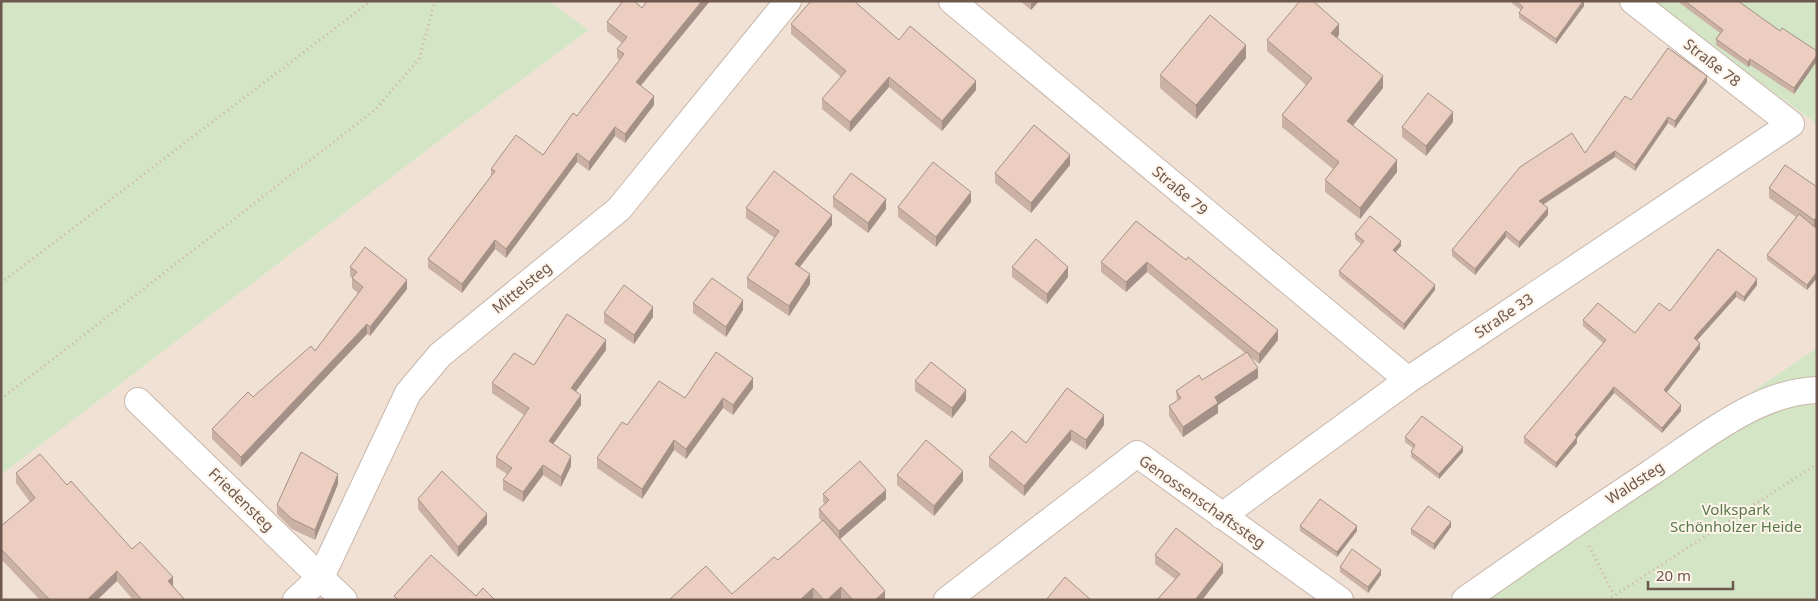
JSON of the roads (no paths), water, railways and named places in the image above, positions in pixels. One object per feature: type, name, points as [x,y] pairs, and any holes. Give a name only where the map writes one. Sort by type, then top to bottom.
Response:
[{"type":"street","name":"Mittelsteg","points":[[296,600],[321,577],[408,393],[440,355],[619,209],[788,1]]},
{"type":"street","name":"Straße 79","points":[[952,1],[1408,380]]},
{"type":"street","name":"Straße 78","points":[[1633,1],[1791,124]]},
{"type":"street","name":"Straße 33","points":[[1222,516],[1408,380],[1791,124]]},
{"type":"street","name":"Waldsteg","points":[[1465,600],[1577,522],[1739,414],[1776,397],[1817,390]]},
{"type":"street","name":"Friedensteg","points":[[138,401],[344,600]]},
{"type":"street","name":"Genossenschaftssteg","points":[[947,600],[1137,454],[1340,600]]},
{"type":"park label","name":"Volkspark Schönholzer Heide","points":[[1736,518]]}]
